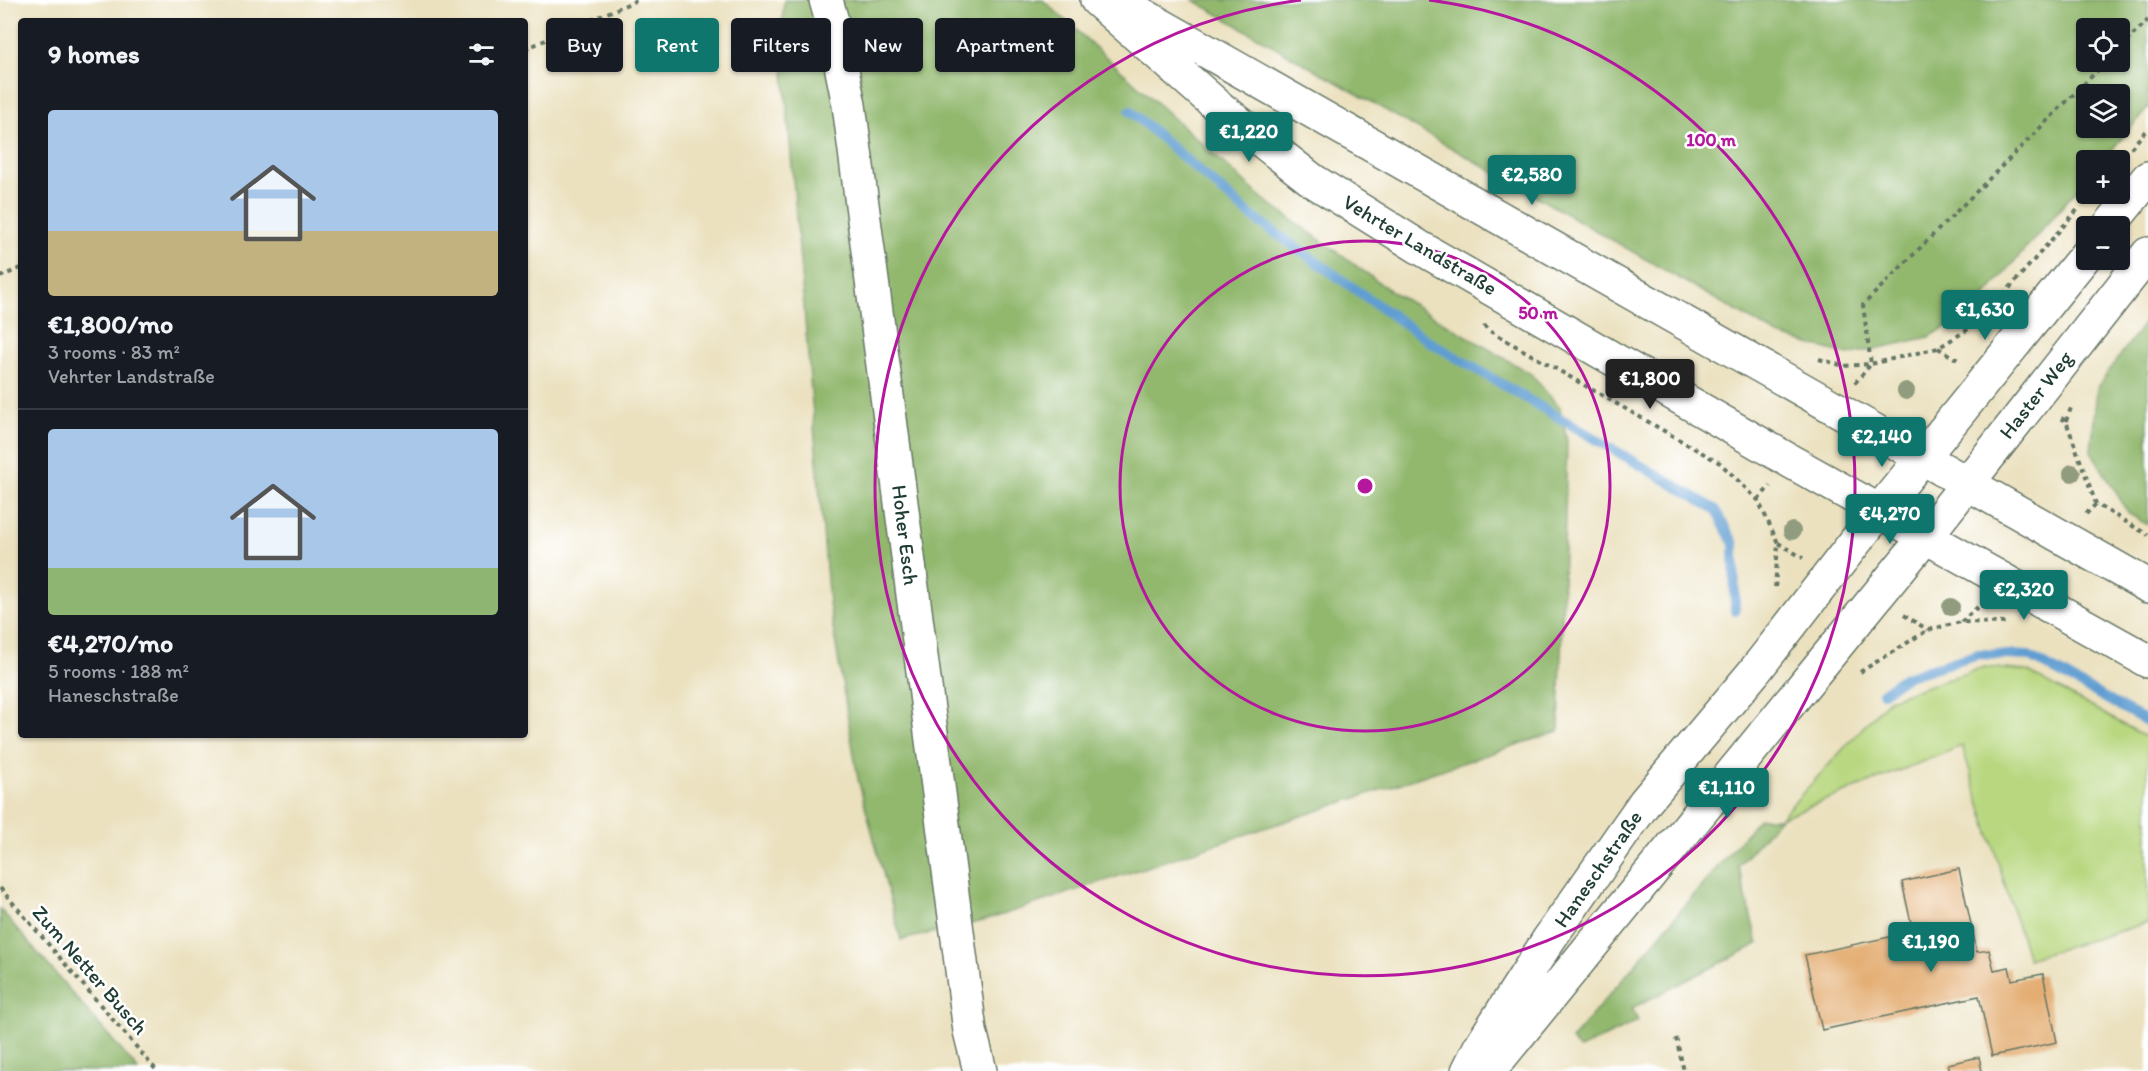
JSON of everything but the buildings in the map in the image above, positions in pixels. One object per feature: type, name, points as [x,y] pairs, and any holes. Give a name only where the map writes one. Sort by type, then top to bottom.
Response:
[{"type":"main road","name":"Hoher Esch","points":[[826,0],[849,105],[970,1031],[980,1071]]},
{"type":"main road","name":"Vehrter Landstraße","points":[[1096,0],[1220,108],[1312,180],[1419,247],[1775,452],[2148,661]]},
{"type":"main road","points":[[1115,0],[2148,585]]},
{"type":"main road","points":[[2117,216],[2148,178]]},
{"type":"main road","name":"Haster Weg","points":[[1926,536],[2148,254]]},
{"type":"main road","points":[[1880,510],[2076,267]]},
{"type":"main road","name":"Haneschstraße","points":[[1468,1071],[1480,1047],[1549,939],[1645,802],[1755,672],[1880,510]]},
{"type":"main road","name":"Haneschstraße","points":[[1489,1071],[1926,536]]},
{"type":"path","points":[[528,48],[637,0]]},
{"type":"path","points":[[2130,38],[2148,20]]},
{"type":"path","points":[[2082,204],[1980,322],[1938,348],[1871,364],[1863,305],[2096,72]]},
{"type":"path","points":[[2130,150],[2148,128]]},
{"type":"path","points":[[0,277],[18,269]]},
{"type":"path","points":[[2066,421],[2096,504],[2148,535]]},
{"type":"path","points":[[1758,500],[1778,543]]},
{"type":"path","points":[[1928,630],[1961,622]]},
{"type":"path","name":"Zum Netter Busch","points":[[0,888],[157,1071]]},
{"type":"path","points":[[1676,1038],[1684,1071]]},
{"type":"green space","points":[[784,0],[1043,0],[1063,18],[935,18],[935,72],[1075,72],[1075,29],[1263,199],[1394,293],[1531,374],[1560,408],[1567,441],[1559,731],[983,921],[901,940],[858,779],[829,603],[784,72],[831,72],[831,18],[783,18]]},
{"type":"green space","points":[[1193,0],[2148,0],[2148,108],[2130,129],[2130,84],[2076,84],[2076,138],[2122,138],[2112,150],[2076,150],[2076,191],[1970,313],[1929,337],[1848,355],[1778,335]]},
{"type":"green space","points":[[2148,317],[2148,525],[2129,514],[2091,451],[2097,388]]},
{"type":"green space","points":[[1984,667],[2027,671],[2148,738],[2148,925],[2147,923],[2028,959],[1962,746],[1780,818],[1889,699]]},
{"type":"green space","points":[[1759,818],[1780,818],[1738,866],[1758,944],[1632,1008],[1638,1021],[1580,1049],[1571,1040]]},
{"type":"green space","points":[[0,909],[139,1071],[0,1071]]},
{"type":"waterway","points":[[1130,111],[1250,215],[1430,342],[1715,509],[1734,544],[1735,611]]},
{"type":"waterway","points":[[1883,692],[1905,677],[1978,654],[2029,656],[2148,722]]}]
